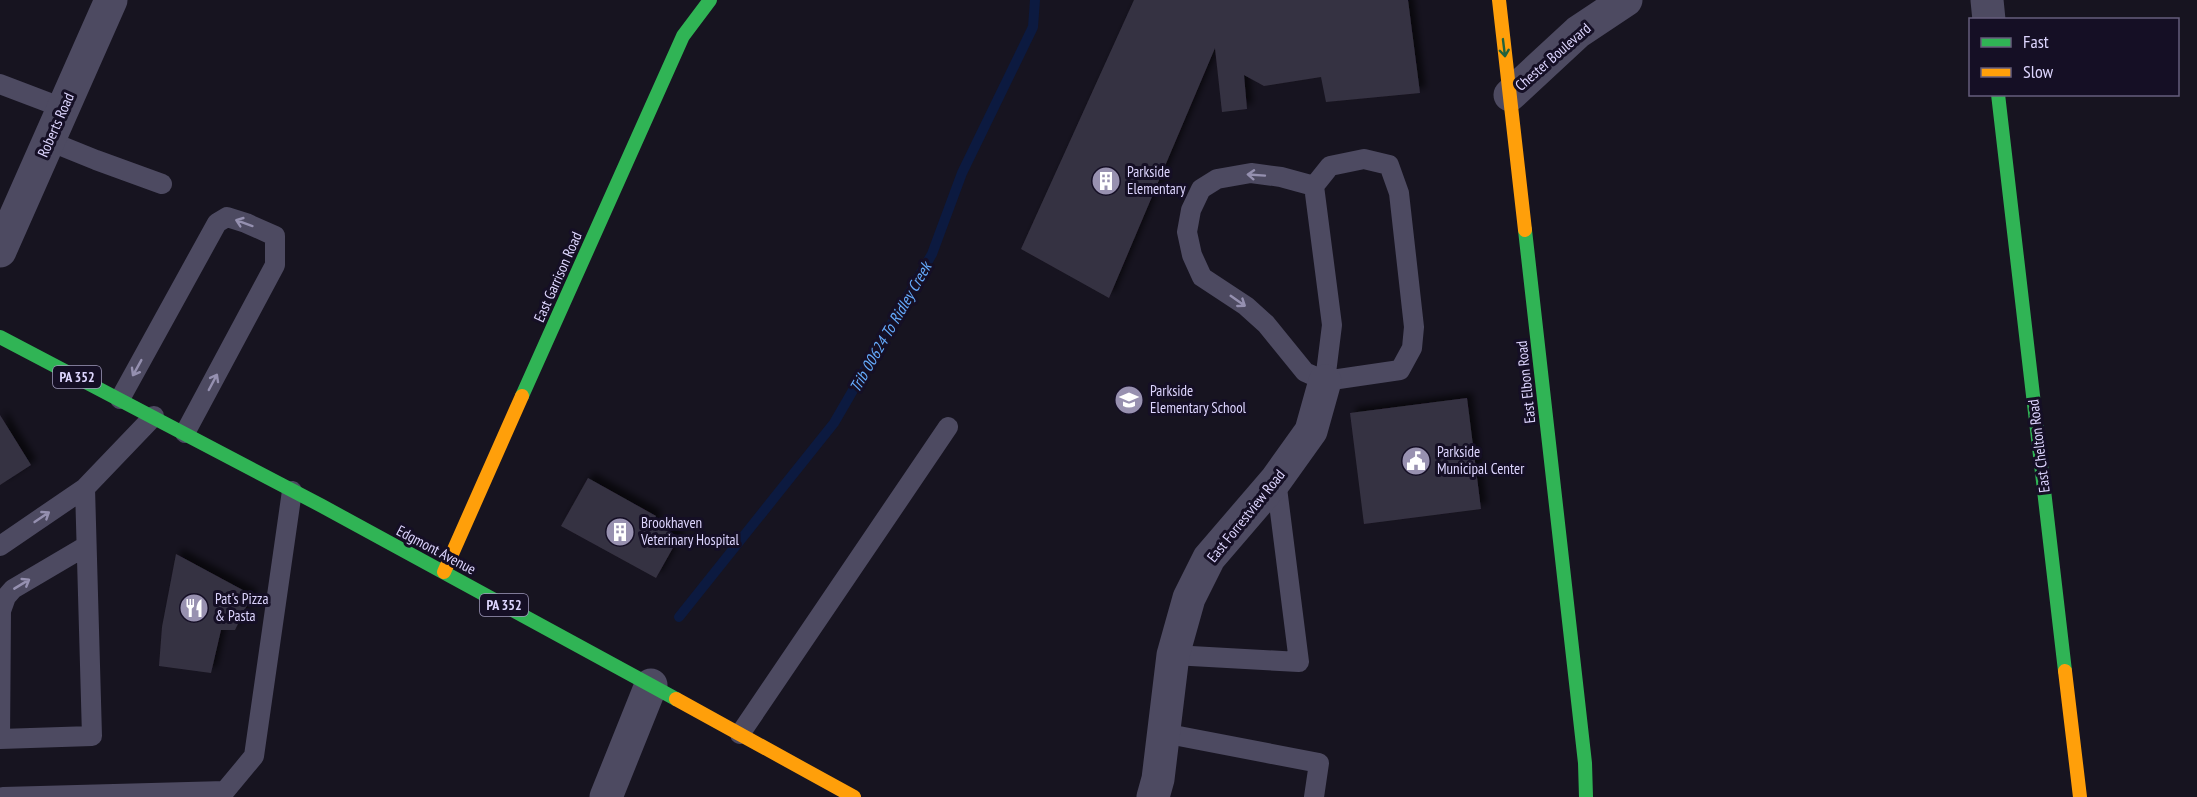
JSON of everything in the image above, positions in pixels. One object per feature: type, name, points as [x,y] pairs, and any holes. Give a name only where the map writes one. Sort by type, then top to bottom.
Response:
[{"type":"street","name":"Roberts Road","points":[[0,251],[111,0]]},
{"type":"street","name":"East Garrison Road","points":[[444,572],[683,36],[710,0]]},
{"type":"street","name":"East Elbon Road","points":[[1498,0],[1585,764],[1586,797]]},
{"type":"street","name":"Chester Boulevard","points":[[1510,95],[1578,32],[1626,0]]},
{"type":"street","points":[[1987,0],[1989,18]]},
{"type":"street","name":"East Chelton Road","points":[[1998,96],[2080,797]]},
{"type":"street","name":"Edgmont Avenue","points":[[0,337],[154,416],[444,572],[854,797]]},
{"type":"street","name":"East Forrestview Road","points":[[1153,797],[1158,779],[1173,655],[1189,598],[1209,558],[1276,480],[1311,431],[1325,381]]},
{"type":"street","points":[[606,797],[651,686]]},
{"type":"lane","points":[[0,84],[63,108]]},
{"type":"lane","points":[[49,141],[162,184]]},
{"type":"lane","points":[[1314,186],[1281,177],[1251,173],[1217,179],[1201,189],[1191,210],[1187,232],[1192,255],[1202,277],[1246,306],[1266,324],[1305,372],[1325,381],[1400,370],[1412,348],[1414,327],[1399,193],[1389,165],[1364,159],[1330,166],[1314,186],[1332,325],[1325,381]]},
{"type":"lane","points":[[120,399],[216,223],[227,217],[275,236],[275,264],[185,433]]},
{"type":"lane","points":[[0,546],[85,488],[154,416]]},
{"type":"lane","points":[[740,734],[948,427]]},
{"type":"lane","points":[[1173,655],[1299,662],[1276,480]]},
{"type":"lane","points":[[85,488],[92,736],[0,739],[1,611],[6,597],[13,589],[86,546]]},
{"type":"lane","points":[[3,797],[225,791],[254,756],[292,491]]},
{"type":"lane","points":[[1163,733],[1319,763],[1314,797]]},
{"type":"building","name":"Parkside Elementary","points":[[1134,0],[1408,0],[1420,93],[1326,102],[1321,77],[1264,86],[1244,75],[1247,109],[1222,112],[1215,48],[1109,298],[1021,249]]},
{"type":"building","name":"Parkside Municipal Center","points":[[1467,398],[1481,509],[1364,524],[1350,413]]},
{"type":"building","points":[[0,415],[31,465],[0,485]]},
{"type":"building","name":"Brookhaven Veterinary Hospital","points":[[588,478],[656,516],[653,523],[679,537],[656,578],[561,526]]},
{"type":"building","points":[[176,554],[252,595],[235,630],[221,630],[211,673],[159,666],[162,627]]},
{"type":"waterway","name":"Trib 00624 To Ridley Creek","points":[[679,617],[834,423],[932,254],[962,173],[1033,27],[1035,0]]},
{"type":"traffic: fast","points":[[522,396],[683,36],[710,0]]},
{"type":"traffic: fast","points":[[1998,96],[2065,671]]},
{"type":"traffic: fast","points":[[1525,230],[1585,763],[1586,797]]},
{"type":"traffic: fast","points":[[0,337],[322,506],[676,699]]},
{"type":"traffic: slow","points":[[1499,0],[1525,230]]},
{"type":"traffic: slow","points":[[444,572],[522,396]]},
{"type":"traffic: slow","points":[[2065,671],[2080,797]]},
{"type":"traffic: slow","points":[[676,699],[854,797]]},
{"type":"place","name":"Parkside Elementary","points":[[1106,181]]},
{"type":"place","name":"Parkside Elementary School","points":[[1129,400]]},
{"type":"place","name":"Parkside Municipal Center","points":[[1416,461]]},
{"type":"place","name":"Brookhaven Veterinary Hospital","points":[[620,532]]},
{"type":"place","name":"Pat's Pizza & Pasta","points":[[194,608]]}]
